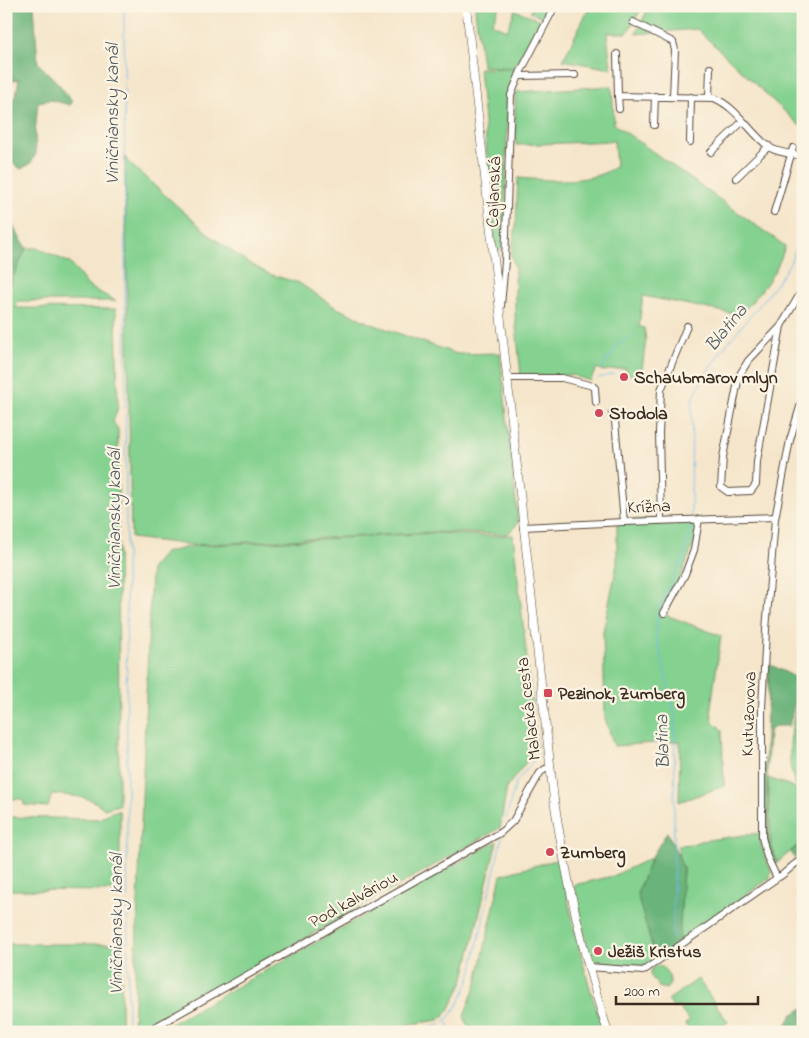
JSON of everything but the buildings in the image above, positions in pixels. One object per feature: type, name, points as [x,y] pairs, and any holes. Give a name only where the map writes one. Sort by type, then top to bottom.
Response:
[{"type":"main road","points":[[466,6],[507,378]]},
{"type":"main road","name":"Malacká cesta","points":[[507,378],[550,768],[561,845],[589,967],[608,1032]]},
{"type":"street","name":"Cajlanská","points":[[500,313],[505,261],[511,95],[555,6]]},
{"type":"street","points":[[634,22],[673,42],[675,50],[673,97]]},
{"type":"street","points":[[617,54],[619,109]]},
{"type":"street","points":[[709,97],[710,68]]},
{"type":"street","points":[[519,76],[575,75]]},
{"type":"street","points":[[618,96],[709,97],[728,106],[769,146],[792,151],[803,156]]},
{"type":"street","points":[[654,126],[655,96]]},
{"type":"street","points":[[690,142],[691,97]]},
{"type":"street","points":[[711,152],[743,121]]},
{"type":"street","points":[[736,178],[769,146]]},
{"type":"street","points":[[774,212],[792,151]]},
{"type":"street","points":[[495,262],[505,261]]},
{"type":"street","points":[[781,326],[757,462],[756,484],[751,491],[728,492],[721,487],[723,457],[737,382],[743,368],[781,326],[803,289]]},
{"type":"street","points":[[661,521],[659,433],[661,390],[687,326]]},
{"type":"street","points":[[768,341],[777,349]]},
{"type":"street","points":[[507,378],[562,378],[593,386],[595,388],[596,402]]},
{"type":"street","name":"Kutuzovova","points":[[777,878],[767,857],[762,837],[761,788],[766,630],[775,517],[790,440],[803,397]]},
{"type":"street","points":[[612,413],[615,421],[624,522]]},
{"type":"street","name":"Krížna","points":[[523,527],[775,517]]},
{"type":"street","points":[[664,613],[694,550],[698,519]]},
{"type":"street","name":"Pod kalváriou","points":[[146,1032],[500,833],[513,821],[540,773],[550,768]]},
{"type":"street","points":[[589,967],[644,971],[777,878],[780,878],[789,868],[798,862],[803,864]]},
{"type":"green space","points":[[7,6],[34,6],[38,63],[73,102],[70,105],[51,100],[38,102],[35,134],[36,154],[30,164],[21,169],[11,162],[6,154],[6,127],[11,119],[6,113],[6,104],[16,96],[19,79],[6,82],[6,44],[9,39]]},
{"type":"green space","points":[[476,6],[499,6],[492,24],[507,30],[515,10],[541,20],[513,68],[482,66]]},
{"type":"green space","points":[[533,6],[549,8],[543,17],[530,12]]},
{"type":"green space","points":[[590,6],[643,6],[627,33],[607,33],[611,69],[563,60]]},
{"type":"green space","points":[[649,6],[803,6],[803,127],[697,29],[636,34]]},
{"type":"green space","points":[[479,68],[514,69],[514,76],[508,96],[504,246],[499,251],[496,251]]},
{"type":"green space","points":[[612,86],[614,124],[785,246],[782,256],[773,274],[761,291],[740,315],[643,296],[639,326],[644,328],[646,340],[641,376],[627,374],[626,368],[603,371],[597,368],[590,381],[572,375],[521,376],[515,316],[515,268],[511,255],[516,225],[518,178],[582,179],[606,172],[616,166],[614,141],[516,145],[515,92]]},
{"type":"green space","points":[[125,157],[128,162],[212,237],[247,262],[269,274],[299,283],[335,307],[372,324],[457,354],[500,353],[518,520],[514,528],[507,534],[435,532],[193,545],[131,538]]},
{"type":"green space","points":[[6,208],[8,217],[26,248],[6,294]]},
{"type":"green space","points":[[26,248],[38,248],[70,263],[89,287],[116,301],[18,301],[16,308],[116,309],[118,407],[113,422],[118,429],[119,805],[104,809],[93,801],[66,795],[52,794],[48,807],[24,805],[23,799],[6,800],[6,294]]},
{"type":"green space","points":[[699,519],[697,535],[666,615],[721,636],[711,707],[712,720],[722,730],[724,786],[679,802],[680,741],[614,746],[605,718],[603,632],[617,564],[617,520]]},
{"type":"green space","points":[[436,533],[492,536],[513,535],[537,748],[507,787],[500,828],[139,1032],[133,1032],[151,568],[164,553],[193,546]]},
{"type":"green space","points":[[769,664],[795,677],[797,692],[789,726],[776,726],[769,731],[767,766],[769,842],[777,863],[773,865],[767,849],[763,811]]},
{"type":"green space","points":[[803,672],[803,799],[792,772],[790,751],[792,728]]},
{"type":"green space","points":[[768,778],[794,787],[803,805],[803,841],[778,862],[771,846]]},
{"type":"green space","points":[[118,810],[120,813],[120,891],[6,890],[6,817],[99,819]]},
{"type":"green space","points":[[667,832],[683,869],[679,943],[656,959],[637,894],[651,858]]},
{"type":"green space","points":[[760,833],[761,846],[771,871],[770,878],[679,943],[683,869],[678,857],[679,845]]},
{"type":"green space","points":[[497,841],[463,982],[448,1012],[439,1020],[349,1032],[156,1032]]},
{"type":"green space","points":[[803,842],[802,862],[797,861],[790,852]]},
{"type":"green space","points":[[651,858],[637,894],[656,959],[646,964],[635,966],[590,960],[574,885],[613,876]]},
{"type":"green space","points":[[559,859],[584,968],[604,1032],[470,1032],[464,1016],[477,982],[501,875]]},
{"type":"green space","points":[[6,944],[118,944],[122,949],[121,1032],[6,1032]]},
{"type":"green space","points":[[657,965],[663,968],[668,975],[670,984],[666,989],[659,987],[651,976],[651,970]]},
{"type":"green space","points":[[698,979],[728,1022],[718,1029],[720,1032],[691,1032],[685,1024],[689,1021],[678,1006],[674,1009],[668,1000]]},
{"type":"green space","points":[[803,1008],[803,1032],[788,1032],[786,1025],[792,1015]]},
{"type":"waterway","name":"Viničniansky kanál","points":[[124,6],[128,1032]]},
{"type":"waterway","name":"Blatina","points":[[691,516],[692,402],[712,364],[766,297],[791,261],[803,221]]},
{"type":"waterway","points":[[603,368],[606,360],[612,356],[617,345],[634,335]]},
{"type":"waterway","points":[[598,378],[614,374]]},
{"type":"waterway","name":"Blatina","points":[[673,939],[675,715],[656,635],[659,608],[684,556],[691,523]]},
{"type":"waterway","points":[[506,819],[516,782],[543,747]]},
{"type":"waterway","points":[[412,1032],[444,1022],[457,1006],[464,993],[469,982],[502,837]]},
{"type":"waterway","points":[[447,1021],[450,1027]]},
{"type":"place","name":"Schaubmarov mlyn","points":[[624,377]]},
{"type":"place","name":"Stodola","points":[[599,413]]},
{"type":"place","name":"Pezinok, Zumberg","points":[[548,693]]},
{"type":"place","name":"Zumberg","points":[[550,852]]},
{"type":"place","name":"Ježiš Kristus","points":[[598,951]]}]
